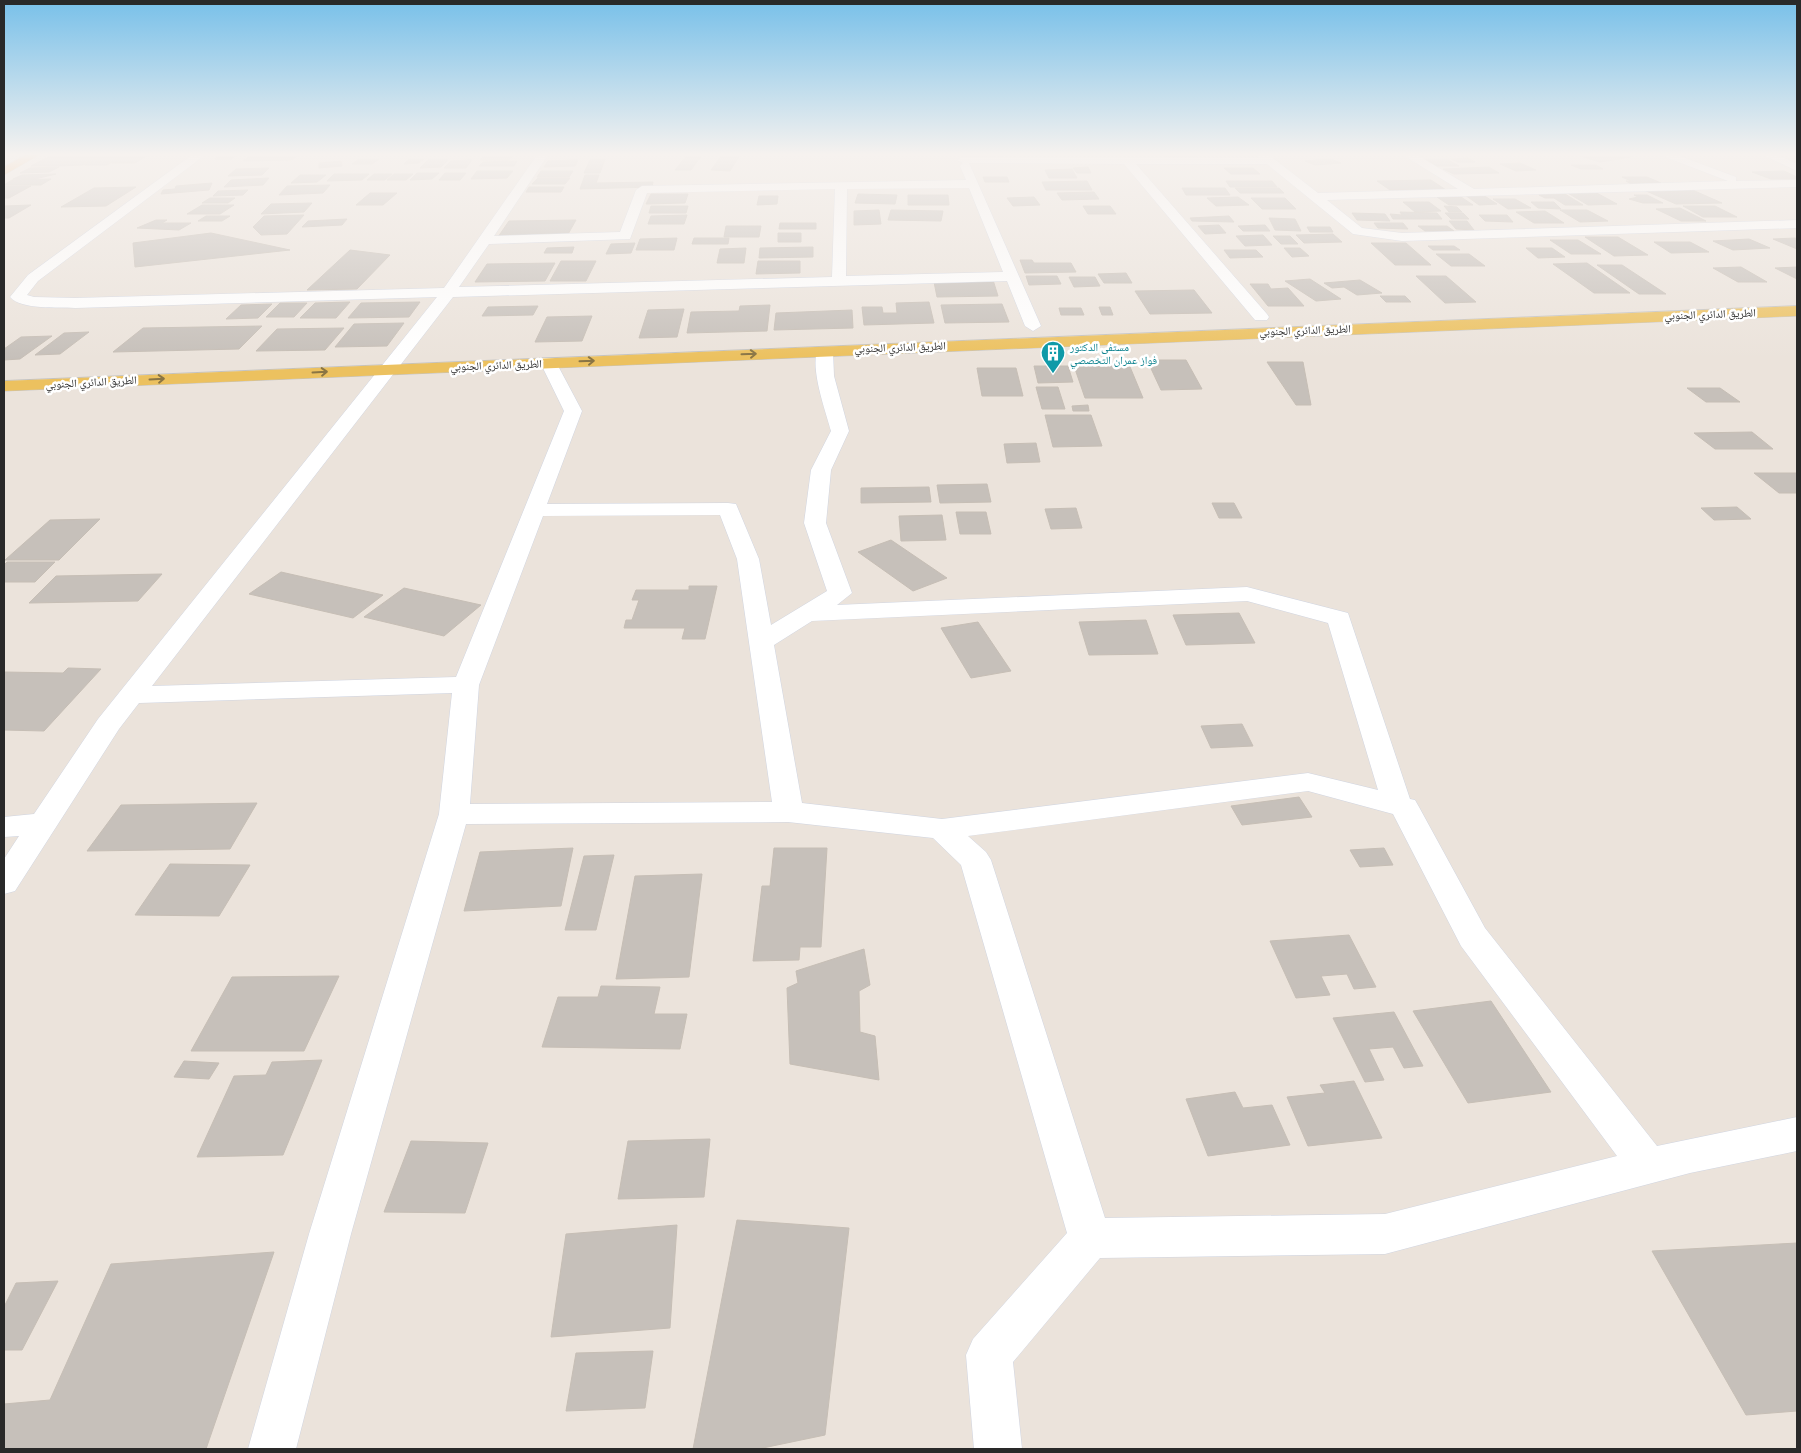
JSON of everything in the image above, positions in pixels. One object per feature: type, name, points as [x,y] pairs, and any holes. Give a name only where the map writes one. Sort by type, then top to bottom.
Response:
[{"type":"main road","name":"الطريق الدائري الجنوبي","points":[[1539,306],[1797,295]]},
{"type":"main road","name":"الطريق الدائري الجنوبي","points":[[4,386],[398,356],[548,362],[1797,311]]},
{"type":"main road","name":"الطريق الدائري الجنوبي","points":[[1241,318],[1281,316]]},
{"type":"main road","points":[[1013,327],[1052,326]]},
{"type":"street","points":[[109,223],[33,278],[18,297],[33,302],[75,303],[1013,276]]},
{"type":"street","points":[[4,883],[108,725],[448,293],[496,223]]},
{"type":"street","points":[[484,240],[624,236],[629,223]]},
{"type":"street","points":[[839,281],[840,223]]},
{"type":"street","points":[[990,223],[1033,326]]},
{"type":"street","points":[[1180,223],[1261,317]]},
{"type":"street","points":[[1346,223],[1358,232],[1402,236],[1797,224]]},
{"type":"street","points":[[761,642],[840,593],[815,523],[820,470],[840,431],[825,376],[825,351]]},
{"type":"street","points":[[272,1449],[330,1234],[454,814],[466,685],[573,412],[548,362]]},
{"type":"street","points":[[535,510],[728,509],[748,559],[788,812]]},
{"type":"street","points":[[806,614],[1247,594],[1340,618],[1397,805]]},
{"type":"street","points":[[132,695],[466,685]]},
{"type":"street","points":[[454,814],[788,812],[942,829],[1308,782],[1404,807],[1473,936],[1649,1166]]},
{"type":"street","points":[[4,827],[43,824]]},
{"type":"street","points":[[942,829],[975,860],[1090,1238]]},
{"type":"street","points":[[998,1449],[989,1355],[1090,1238],[1385,1234],[1649,1166],[1797,1134]]},
{"type":"building","points":[[149,223],[191,223],[179,230],[137,228]]},
{"type":"building","points":[[257,223],[297,223],[287,234],[261,235],[253,227]]},
{"type":"building","points":[[306,223],[344,223],[342,225],[302,227]]},
{"type":"building","points":[[508,223],[574,223],[567,236],[498,237]]},
{"type":"building","points":[[648,223],[684,223],[684,224]]},
{"type":"building","points":[[780,223],[816,223],[816,229],[779,229]]},
{"type":"building","points":[[854,223],[881,224],[854,225]]},
{"type":"building","points":[[1271,223],[1297,223],[1301,231],[1275,230]]},
{"type":"building","points":[[1374,223],[1403,223],[1408,229],[1378,228]]},
{"type":"building","points":[[1451,223],[1468,223],[1474,230],[1456,229]]},
{"type":"building","points":[[1219,225],[1226,233],[1205,234],[1198,226]]},
{"type":"building","points":[[1265,225],[1270,231],[1243,231],[1238,226]]},
{"type":"building","points":[[726,226],[761,226],[759,237],[724,237]]},
{"type":"building","points":[[1418,226],[1447,226],[1454,231],[1425,231]]},
{"type":"building","points":[[1307,227],[1330,227],[1333,232],[1310,232]]},
{"type":"building","points":[[211,233],[290,250],[135,267],[133,243]]},
{"type":"building","points":[[778,233],[801,233],[801,242],[778,242]]},
{"type":"building","points":[[1333,234],[1342,242],[1304,243],[1296,235]]},
{"type":"building","points":[[1263,235],[1272,245],[1245,246],[1236,236]]},
{"type":"building","points":[[1273,236],[1290,236],[1298,244],[1281,244]]},
{"type":"building","points":[[1585,237],[1618,237],[1648,255],[1614,256]]},
{"type":"building","points":[[677,238],[674,250],[636,250],[640,239]]},
{"type":"building","points":[[694,238],[729,238],[728,244],[692,244]]},
{"type":"building","points":[[1749,239],[1770,248],[1733,250],[1713,241]]},
{"type":"building","points":[[1773,239],[1797,239],[1797,249]]},
{"type":"building","points":[[1550,240],[1578,240],[1601,254],[1571,254]]},
{"type":"building","points":[[1654,242],[1690,242],[1709,252],[1671,253]]},
{"type":"building","points":[[635,243],[631,253],[606,254],[611,244]]},
{"type":"building","points":[[1371,243],[1406,243],[1431,265],[1395,265]]},
{"type":"building","points":[[1428,246],[1454,246],[1460,250],[1433,250]]},
{"type":"building","points":[[574,247],[572,253],[544,253],[547,248]]},
{"type":"building","points":[[813,247],[813,257],[759,258],[760,248]]},
{"type":"building","points":[[746,248],[744,263],[717,263],[720,249]]},
{"type":"building","points":[[1284,248],[1300,248],[1309,256],[1292,257]]},
{"type":"building","points":[[1526,248],[1552,248],[1565,257],[1538,258]]},
{"type":"building","points":[[350,250],[390,255],[357,289],[307,290]]},
{"type":"building","points":[[1224,250],[1256,250],[1263,257],[1230,258]]},
{"type":"building","points":[[1436,254],[1469,254],[1485,266],[1451,266]]},
{"type":"building","points":[[1020,260],[1032,260],[1034,263],[1071,263],[1076,272],[1025,273]]},
{"type":"building","points":[[561,261],[596,261],[586,281],[550,281]]},
{"type":"building","points":[[758,261],[800,261],[800,273],[756,274]]},
{"type":"building","points":[[555,263],[545,281],[475,282],[487,264]]},
{"type":"building","points":[[1587,263],[1630,293],[1594,293],[1553,264]]},
{"type":"building","points":[[1597,265],[1622,265],[1666,294],[1639,294]]},
{"type":"building","points":[[1741,267],[1767,282],[1738,282],[1713,268]]},
{"type":"building","points":[[1797,267],[1797,279],[1775,268]]},
{"type":"building","points":[[1126,273],[1132,283],[1104,283],[1098,274]]},
{"type":"building","points":[[1026,276],[1057,276],[1061,284],[1029,285]]},
{"type":"building","points":[[1416,276],[1446,276],[1476,302],[1445,303]]},
{"type":"building","points":[[1069,277],[1095,277],[1100,286],[1074,287]]},
{"type":"building","points":[[1310,279],[1341,299],[1316,301],[1285,281]]},
{"type":"building","points":[[993,280],[998,296],[937,297],[934,282]]},
{"type":"building","points":[[1360,280],[1382,293],[1357,295],[1344,287],[1332,288],[1324,283]]},
{"type":"building","points":[[1250,284],[1268,284],[1271,289],[1288,288],[1304,306],[1268,306]]},
{"type":"building","points":[[1194,290],[1212,313],[1150,314],[1135,291]]},
{"type":"building","points":[[1380,296],[1405,296],[1411,302],[1386,302]]},
{"type":"building","points":[[350,302],[336,318],[300,318],[315,303]]},
{"type":"building","points":[[420,302],[409,317],[348,318],[361,303]]},
{"type":"building","points":[[929,302],[934,323],[864,325],[862,307],[882,307],[883,313],[897,313],[896,303]]},
{"type":"building","points":[[280,303],[307,303],[294,317],[266,317]]},
{"type":"building","points":[[272,304],[258,318],[226,319],[241,305]]},
{"type":"building","points":[[1002,304],[1009,322],[945,323],[941,305]]},
{"type":"building","points":[[770,305],[767,331],[687,333],[691,312],[739,311],[740,306]]},
{"type":"building","points":[[538,306],[533,315],[482,316],[488,307]]},
{"type":"building","points":[[1099,307],[1110,307],[1113,315],[1102,315]]},
{"type":"building","points":[[1059,308],[1081,308],[1084,315],[1061,315]]},
{"type":"building","points":[[684,309],[677,337],[639,338],[648,310]]},
{"type":"building","points":[[852,310],[853,328],[774,330],[776,313]]},
{"type":"building","points":[[592,316],[582,341],[535,342],[547,317]]},
{"type":"building","points":[[404,323],[387,346],[335,347],[354,324]]},
{"type":"building","points":[[262,326],[239,349],[113,352],[143,328]]},
{"type":"building","points":[[344,328],[325,350],[256,351],[277,329]]},
{"type":"building","points":[[89,332],[60,354],[35,355],[64,333]]},
{"type":"building","points":[[52,336],[20,359],[4,360],[4,349],[21,337]]},
{"type":"building","points":[[1147,360],[1186,360],[1202,389],[1161,390]]},
{"type":"building","points":[[1128,362],[1143,398],[1085,398],[1073,363]]},
{"type":"building","points":[[1267,362],[1303,362],[1311,405],[1296,405]]},
{"type":"building","name":"مستفى الدكتور فواز عمران التخصصي","points":[[1034,366],[1068,366],[1073,382],[1038,383]]},
{"type":"building","points":[[977,368],[1016,368],[1023,396],[982,396]]},
{"type":"building","points":[[1036,387],[1058,387],[1065,409],[1042,409]]},
{"type":"building","points":[[1687,388],[1720,388],[1740,402],[1706,402]]},
{"type":"building","points":[[1088,405],[1089,411],[1073,411],[1072,406]]},
{"type":"building","points":[[1045,415],[1091,415],[1102,446],[1053,447]]},
{"type":"building","points":[[1752,432],[1773,449],[1715,449],[1694,433]]},
{"type":"building","points":[[1036,443],[1040,462],[1007,463],[1004,444]]},
{"type":"building","points":[[1754,473],[1797,473],[1797,493],[1779,493]]},
{"type":"building","points":[[987,484],[991,502],[940,503],[937,485]]},
{"type":"building","points":[[929,487],[931,502],[861,503],[861,488]]},
{"type":"building","points":[[1212,503],[1234,503],[1242,518],[1219,518]]},
{"type":"building","points":[[1737,507],[1751,519],[1714,520],[1701,508]]},
{"type":"building","points":[[1076,508],[1082,528],[1051,529],[1045,509]]},
{"type":"building","points":[[956,512],[986,512],[991,534],[960,534]]},
{"type":"building","points":[[942,515],[946,540],[901,541],[899,516]]},
{"type":"building","points":[[100,519],[59,560],[5,560],[50,520]]},
{"type":"building","points":[[891,540],[947,578],[913,591],[858,552]]},
{"type":"building","points":[[7,562],[55,562],[35,582],[4,582],[4,565]]},
{"type":"building","points":[[281,572],[383,595],[353,618],[249,594]]},
{"type":"building","points":[[162,574],[138,601],[29,603],[56,576]]},
{"type":"building","points":[[689,586],[717,586],[705,639],[682,639],[685,628],[624,628],[626,620],[632,620],[639,600],[632,600],[636,590],[689,590]]},
{"type":"building","points":[[404,588],[481,605],[444,636],[364,617]]},
{"type":"building","points":[[1239,613],[1255,643],[1186,645],[1173,615]]},
{"type":"building","points":[[1146,620],[1158,654],[1089,655],[1079,622]]},
{"type":"building","points":[[978,622],[1011,671],[971,678],[941,628]]},
{"type":"building","points":[[68,668],[101,669],[44,731],[4,730],[4,672],[63,673]]},
{"type":"building","points":[[1242,724],[1253,746],[1211,748],[1201,726]]},
{"type":"building","points":[[1299,797],[1312,817],[1242,825],[1231,806]]},
{"type":"building","points":[[257,803],[230,849],[87,851],[121,805]]},
{"type":"building","points":[[573,848],[561,906],[464,911],[480,852]]},
{"type":"building","points":[[774,848],[827,848],[821,947],[800,947],[799,960],[753,961],[762,886],[770,886]]},
{"type":"building","points":[[1384,848],[1393,865],[1360,867],[1350,850]]},
{"type":"building","points":[[614,855],[596,930],[565,930],[584,856]]},
{"type":"building","points":[[170,864],[250,865],[219,916],[135,915]]},
{"type":"building","points":[[702,874],[689,977],[616,979],[635,876]]},
{"type":"building","points":[[1349,935],[1376,987],[1354,989],[1347,974],[1321,976],[1330,995],[1296,998],[1270,941]]},
{"type":"building","points":[[864,949],[870,985],[859,991],[860,1032],[875,1036],[879,1080],[790,1064],[787,988],[798,983],[796,971]]},
{"type":"building","points":[[339,976],[304,1051],[191,1051],[232,977]]},
{"type":"building","points":[[601,986],[660,987],[654,1014],[687,1014],[680,1049],[542,1047],[558,997],[598,997]]},
{"type":"building","points":[[1491,1001],[1551,1092],[1468,1103],[1413,1011]]},
{"type":"building","points":[[1394,1012],[1423,1066],[1404,1068],[1393,1047],[1369,1049],[1384,1080],[1365,1082],[1333,1018]]},
{"type":"building","points":[[322,1060],[283,1155],[197,1157],[234,1076],[266,1075],[272,1062]]},
{"type":"building","points":[[184,1061],[219,1063],[209,1079],[174,1077]]},
{"type":"building","points":[[1354,1081],[1382,1138],[1308,1146],[1287,1097],[1325,1093],[1320,1085]]},
{"type":"building","points":[[1235,1092],[1243,1108],[1272,1105],[1290,1145],[1208,1156],[1186,1099]]},
{"type":"building","points":[[710,1139],[704,1197],[618,1199],[628,1141]]},
{"type":"building","points":[[411,1141],[488,1143],[465,1213],[384,1212]]},
{"type":"building","points":[[737,1220],[849,1228],[825,1435],[758,1449],[693,1449]]},
{"type":"building","points":[[677,1225],[670,1328],[551,1337],[566,1234]]},
{"type":"building","points":[[1797,1243],[1797,1411],[1746,1415],[1652,1251]]},
{"type":"building","points":[[274,1252],[206,1449],[4,1449],[4,1404],[50,1400],[111,1264]]},
{"type":"building","points":[[58,1281],[22,1350],[4,1350],[4,1307],[16,1283]]},
{"type":"building","points":[[653,1351],[645,1408],[566,1411],[576,1353]]},
{"type":"place","name":"مستفى الدكتور فواز عمران التخصصي","points":[[1053,374]]}]
